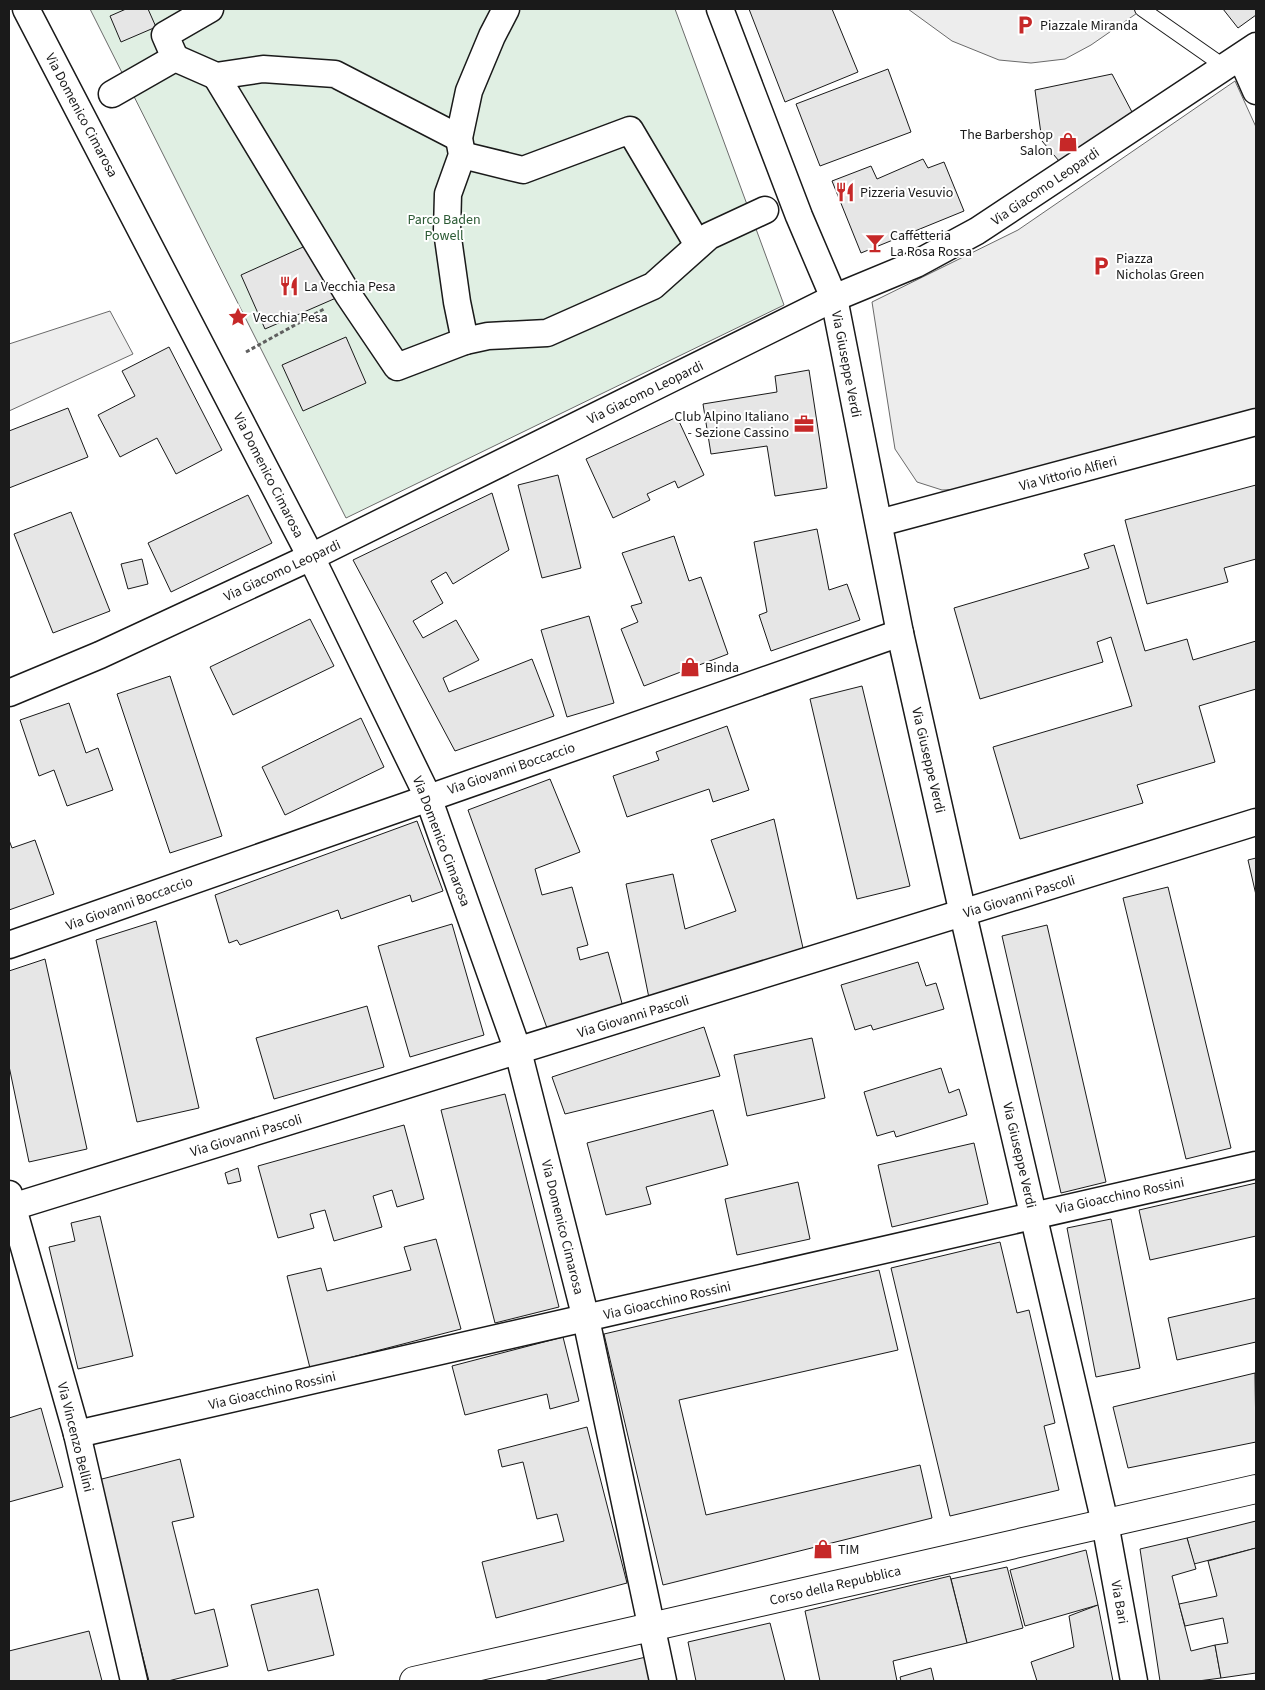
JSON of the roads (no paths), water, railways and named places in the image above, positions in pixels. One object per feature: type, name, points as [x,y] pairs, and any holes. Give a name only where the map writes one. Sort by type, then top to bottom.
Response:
[{"type":"main road","name":"Corso della Repubblica","points":[[414,1681],[1256,1489]]},
{"type":"street","name":"Via Domenico Cimarosa","points":[[26,9],[311,557],[428,797],[518,1051],[586,1319],[663,1681]]},
{"type":"street","points":[[210,9],[165,36],[175,58],[216,76],[264,69],[335,74],[460,147],[522,170],[630,130],[698,245]]},
{"type":"street","points":[[466,341],[457,302],[447,231],[448,194],[460,147],[469,91],[492,36],[506,9]]},
{"type":"street","name":"Via Giuseppe Verdi","points":[[720,9],[799,216],[834,298],[900,633],[963,914],[1105,1523]]},
{"type":"street","name":"Via Giacomo Leopardi","points":[[9,693],[100,655],[311,557],[834,298],[916,264],[977,231],[1240,56]]},
{"type":"street","points":[[1240,56],[1256,91]]},
{"type":"street","points":[[112,94],[175,58]]},
{"type":"street","points":[[216,76],[349,296],[397,367],[466,341],[488,336],[547,334],[653,286],[709,236],[765,210]]},
{"type":"street","name":"Via Vittorio Alfieri","points":[[879,523],[1256,422]]},
{"type":"street","name":"Via Giovanni Boccaccio","points":[[9,946],[428,797],[900,633]]},
{"type":"street","name":"Via Giovanni Pascoli","points":[[10,1203],[518,1051],[1256,822]]},
{"type":"street","name":"Via Gioacchino Rossini","points":[[78,1434],[586,1319],[1033,1214],[1256,1165]]},
{"type":"street","name":"Via Vincenzo Bellini","points":[[10,1203],[78,1434],[134,1681]]},
{"type":"street","name":"Via Bari","points":[[1105,1523],[1134,1681]]},
{"type":"lane","points":[[1142,9],[1240,56]]},
{"type":"place","name":"Piazzale Miranda","points":[[1025,25]]},
{"type":"place","name":"The Barbershop Salon","points":[[1068,142]]},
{"type":"place","name":"Pizzeria Vesuvio","points":[[845,192]]},
{"type":"place","name":"Caffetteria La Rosa Rossa","points":[[875,243]]},
{"type":"place","name":"Piazza Nicholas Green","points":[[1101,266]]},
{"type":"place","name":"La Vecchia Pesa","points":[[289,286]]},
{"type":"place","name":"Vecchia Pesa","points":[[238,317]]},
{"type":"place","name":"Club Alpino Italiano - Sezione Cassino","points":[[804,424]]},
{"type":"place","name":"Binda","points":[[690,667]]},
{"type":"place","name":"TIM","points":[[823,1549]]},
{"type":"park label","name":"Parco Baden Powell","points":[[444,227]]}]
